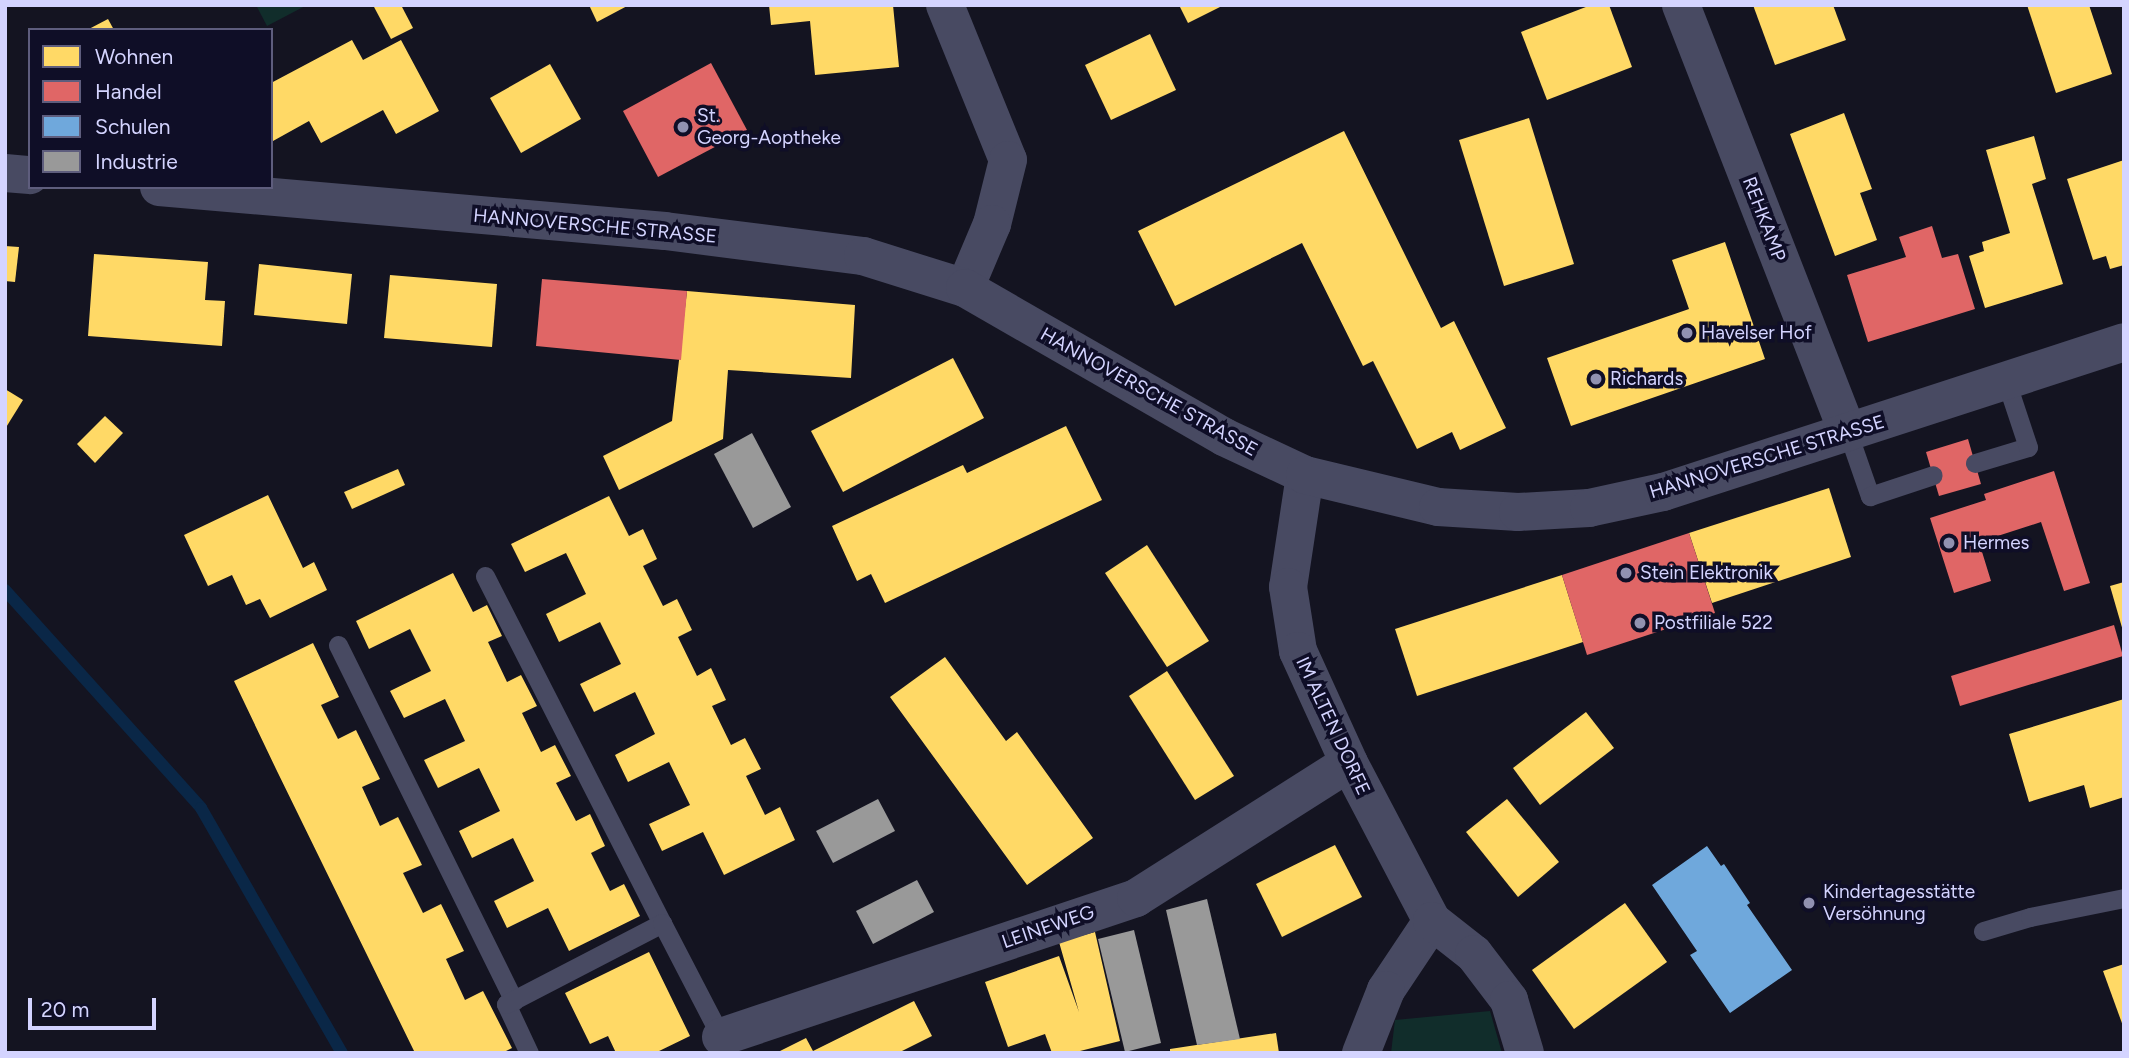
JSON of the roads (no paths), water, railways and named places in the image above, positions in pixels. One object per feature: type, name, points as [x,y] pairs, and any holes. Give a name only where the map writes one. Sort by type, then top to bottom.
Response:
[{"type":"street","points":[[945,5],[1008,160],[992,224],[965,288]]},
{"type":"street","name":"REHKAMP","points":[[1681,5],[1848,432]]},
{"type":"street","points":[[5,173],[28,176]]},
{"type":"street","name":"HANNOVERSCHE STRASSE","points":[[181,189],[776,242],[863,256],[965,288],[1224,437],[1305,475],[1438,508],[1518,512],[1589,508],[1703,481],[2124,342]]},
{"type":"street","name":"IM ALTEN DORFE","points":[[1305,475],[1288,587],[1298,650],[1349,763],[1432,921],[1474,954],[1509,1000],[1525,1053]]},
{"type":"street","name":"LEINEWEG","points":[[721,1037],[1136,898],[1349,763]]},
{"type":"street","points":[[1361,1053],[1386,990],[1432,921]]},
{"type":"lane","points":[[1975,463],[2028,447],[2006,381]]},
{"type":"lane","points":[[1848,432],[1870,496],[1933,475]]},
{"type":"lane","points":[[485,576],[721,1037]]},
{"type":"lane","points":[[338,645],[514,1001]]},
{"type":"lane","points":[[1983,931],[2030,917],[2124,898]]},
{"type":"lane","points":[[528,1053],[506,1004],[662,923]]},
{"type":"waterway","points":[[5,590],[201,808],[342,1053]]},
{"type":"place","name":"St. Georg-Aoptheke","points":[[683,127]]},
{"type":"place","name":"Havelser Hof","points":[[1687,333]]},
{"type":"place","name":"Richards","points":[[1596,379]]},
{"type":"place","name":"Hermes","points":[[1949,543]]},
{"type":"place","name":"Stein Elektronik","points":[[1626,573]]},
{"type":"place","name":"Postfiliale 522","points":[[1640,623]]},
{"type":"place","name":"Kindertagesstätte Versöhnung","points":[[1809,903]]}]
